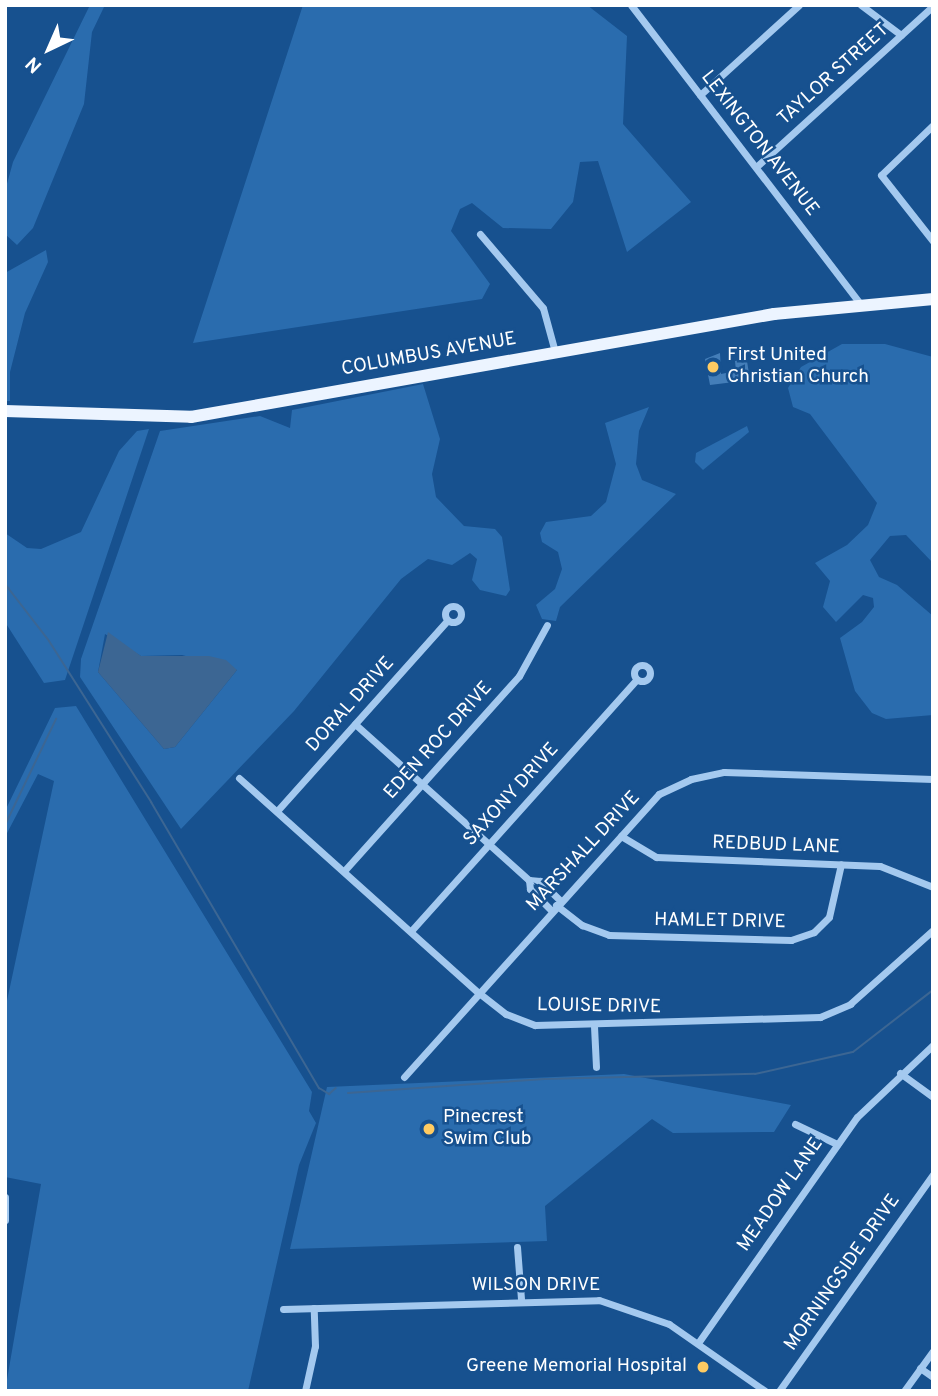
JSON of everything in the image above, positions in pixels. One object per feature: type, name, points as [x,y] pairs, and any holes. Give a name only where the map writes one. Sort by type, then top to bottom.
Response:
[{"type":"main road","name":"COLUMBUS AVENUE","points":[[5,411],[163,418],[696,327],[860,303],[933,299]]},
{"type":"street","name":"LEXINGTON AVENUE","points":[[631,5],[860,303]]},
{"type":"street","points":[[700,94],[799,5]]},
{"type":"street","points":[[861,5],[901,35]]},
{"type":"street","name":"TAYLOR STREET","points":[[756,167],[933,6]]},
{"type":"street","points":[[933,125],[884,170],[883,181],[933,241]]},
{"type":"street","points":[[480,234],[543,308],[555,352]]},
{"type":"street","name":"DORAL DRIVE","points":[[277,811],[448,620]]},
{"type":"street","name":"EDEN ROC DRIVE","points":[[344,871],[527,666],[547,625]]},
{"type":"street","name":"SAXONY DRIVE","points":[[411,932],[637,679]]},
{"type":"street","name":"HAMLET DRIVE","points":[[355,724],[529,880],[540,881],[556,905]]},
{"type":"street","name":"MARSHALL DRIVE","points":[[404,1077],[556,905],[659,794],[700,776],[739,772],[933,779]]},
{"type":"street","name":"LOUISE DRIVE","points":[[239,778],[479,993],[506,1014],[535,1024],[594,1026],[820,1017],[850,1004],[933,930]]},
{"type":"street","name":"REDBUD LANE","points":[[621,836],[645,853],[665,858],[894,868],[933,887]]},
{"type":"street","name":"HAMLET DRIVE","points":[[529,880],[530,889],[582,925],[609,935],[791,940],[814,932],[829,917],[841,864]]},
{"type":"street","points":[[594,1026],[596,1067]]},
{"type":"street","name":"MEADOW LANE","points":[[698,1343],[837,1144],[900,1073],[933,1045]]},
{"type":"street","points":[[900,1073],[933,1097]]},
{"type":"street","points":[[795,1124],[837,1144]]},
{"type":"street","name":"MORNINGSIDE DRIVE","points":[[779,1391],[933,1174]]},
{"type":"street","points":[[5,1197],[5,1220]]},
{"type":"street","points":[[517,1247],[521,1299]]},
{"type":"street","name":"WILSON DRIVE","points":[[282,1309],[521,1299],[619,1304],[670,1324],[765,1391]]},
{"type":"street","points":[[305,1391],[315,1346],[314,1308]]},
{"type":"street","points":[[904,1391],[933,1351]]},
{"type":"street","points":[[920,1368],[933,1377]]},
{"type":"shaded area","points":[[90,5],[105,5],[92,32],[84,104],[33,228],[17,245],[5,234],[5,191],[13,162]]},
{"type":"shaded area","points":[[303,5],[587,5],[627,36],[623,124],[691,202],[627,252],[598,161],[580,162],[573,202],[551,229],[503,228],[472,203],[460,209],[451,231],[490,284],[482,299],[193,343]]},
{"type":"shaded area","points":[[46,250],[48,262],[25,313],[10,372],[10,401],[5,401],[5,273]]},
{"type":"shaded area","points":[[842,344],[885,344],[933,357],[933,563],[906,535],[890,536],[870,560],[879,577],[897,585],[933,616],[933,715],[886,719],[872,713],[855,691],[840,638],[862,622],[874,607],[873,598],[863,595],[836,622],[823,607],[830,581],[815,563],[847,545],[868,525],[877,503],[810,414],[793,407],[788,388],[801,367]]},
{"type":"shaded area","points":[[423,384],[440,439],[432,474],[436,497],[464,526],[495,529],[502,537],[510,590],[506,596],[480,590],[472,580],[477,559],[470,553],[452,565],[428,559],[401,579],[294,711],[181,829],[80,677],[81,659],[160,431],[260,416],[290,428],[292,410]],"holes":[[[105,634],[141,656],[182,655],[237,670],[175,747],[164,749],[98,672]]]},
{"type":"shaded area","points":[[649,407],[639,431],[636,464],[642,480],[676,494],[560,607],[556,621],[542,619],[536,605],[555,589],[562,569],[558,552],[542,542],[540,533],[546,522],[591,516],[606,502],[616,464],[605,423]]},
{"type":"shaded area","points":[[747,426],[749,432],[703,470],[695,462],[696,453]]},
{"type":"shaded area","points":[[149,429],[65,680],[44,683],[5,622],[5,533],[27,548],[41,549],[81,532],[119,451],[137,431]]},
{"type":"shaded area","points":[[108,632],[141,656],[209,656],[226,660],[237,670],[175,747],[164,749],[98,672]]},
{"type":"shaded area","points":[[76,706],[312,1092],[309,1111],[316,1123],[299,1165],[248,1391],[5,1391],[41,1184],[5,1177],[5,1010],[54,781],[38,774],[5,837],[5,811],[55,708]]},
{"type":"shaded area","name":"Pinecrest Swim Club","points":[[624,1074],[791,1105],[774,1132],[673,1133],[652,1119],[545,1206],[547,1241],[290,1249],[327,1087]]},
{"type":"building","name":"First United Christian Church","points":[[720,353],[721,374],[736,371],[735,361],[747,361],[750,380],[710,385],[705,359]]},
{"type":"waterway","points":[[5,584],[49,641],[151,802],[319,1088],[329,1094],[336,1088]]},
{"type":"waterway","points":[[5,825],[56,719]]},
{"type":"waterway","points":[[348,1093],[545,1079],[755,1074],[853,1052],[933,990]]},
{"type":"place","name":"First United Christian Church","points":[[713,367]]},
{"type":"place","name":"Pinecrest Swim Club","points":[[429,1129]]},
{"type":"place","name":"Greene Memorial Hospital","points":[[703,1367]]}]
